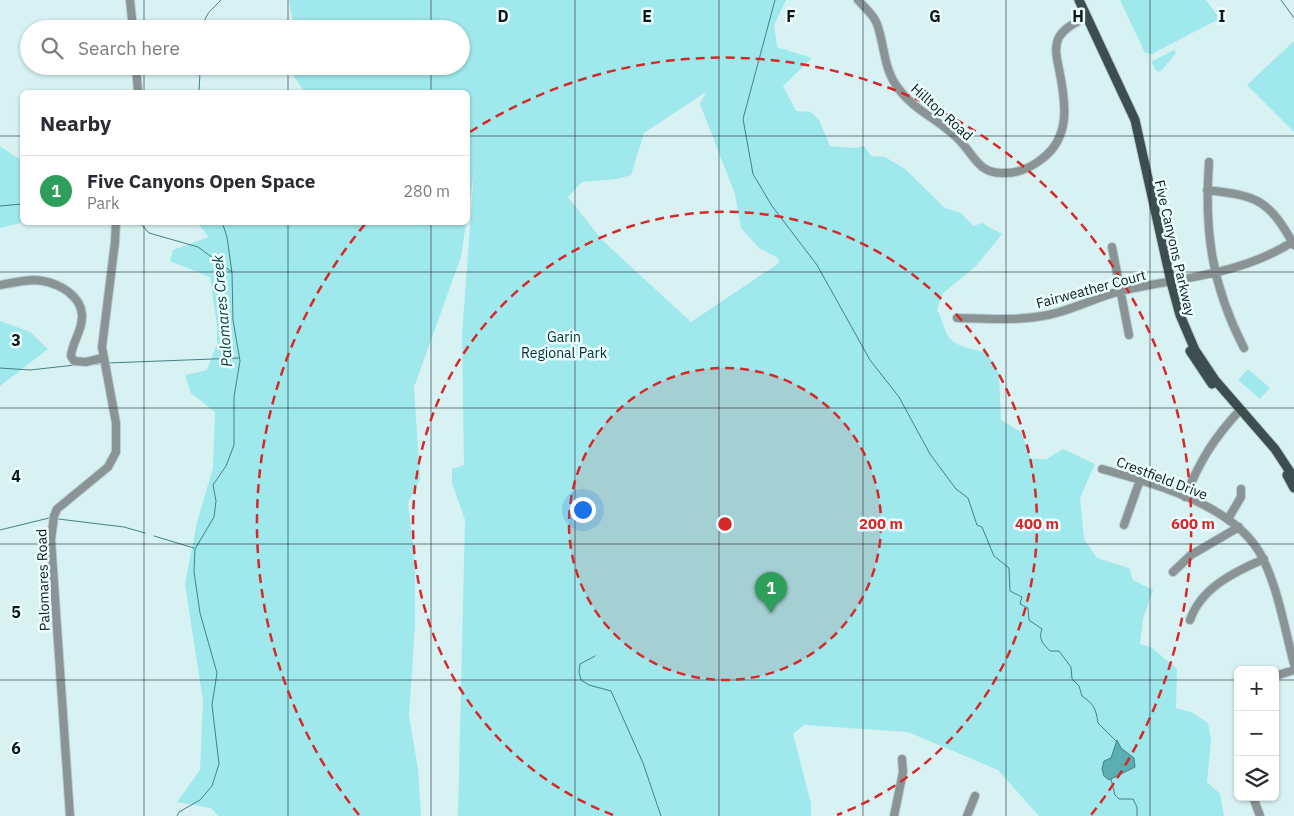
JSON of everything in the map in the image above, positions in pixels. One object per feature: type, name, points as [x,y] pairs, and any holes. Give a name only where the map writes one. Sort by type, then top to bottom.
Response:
[{"type":"main road","name":"Five Canyons Parkway","points":[[1079,0],[1124,98],[1124,104],[1136,139],[1175,315],[1191,354],[1214,387],[1275,448],[1294,478]]},
{"type":"main road","name":"Five Canyons Parkway","points":[[1238,412],[1270,448],[1294,488]]},
{"type":"street","points":[[130,0],[132,20]]},
{"type":"street","name":"Hilltop Road","points":[[858,0],[876,22],[882,53],[889,72],[898,88],[919,111],[962,143],[971,158],[984,169],[997,173],[1024,170],[1042,160],[1056,144],[1063,131],[1065,113],[1056,55],[1058,38],[1065,29],[1086,17]]},
{"type":"street","points":[[137,75],[138,90]]},
{"type":"street","points":[[1209,162],[1207,220],[1215,272],[1228,316],[1244,348]]},
{"type":"street","points":[[1207,190],[1241,194],[1259,200],[1274,212],[1293,244]]},
{"type":"street","name":"Palomares Road","points":[[70,816],[51,540],[54,516],[57,509],[108,467],[116,452],[116,423],[112,394],[102,358],[116,225]]},
{"type":"street","name":"Fairweather Court","points":[[957,318],[1012,319],[1049,315],[1121,291],[1215,272],[1249,262],[1293,244]]},
{"type":"street","points":[[1112,248],[1129,335]]},
{"type":"street","points":[[0,285],[42,280],[71,293],[80,306],[82,315],[71,356],[74,361],[86,362],[102,358]]},
{"type":"street","points":[[1185,497],[1205,452],[1217,434],[1238,412]]},
{"type":"street","name":"Crestfield Drive","points":[[1102,469],[1140,480],[1185,497],[1228,519],[1250,538],[1264,559],[1272,580],[1294,664]]},
{"type":"street","points":[[1124,525],[1140,480]]},
{"type":"street","points":[[1228,519],[1241,497],[1241,489]]},
{"type":"street","points":[[1173,572],[1191,555],[1239,528]]},
{"type":"street","points":[[1190,620],[1194,607],[1216,584],[1264,559]]},
{"type":"street","points":[[1279,675],[1294,670]]},
{"type":"street","points":[[894,816],[903,772],[902,759]]},
{"type":"street","points":[[966,816],[975,796]]},
{"type":"street","points":[[1254,801],[1260,816]]},
{"type":"green space","name":"Garin Regional Park","points":[[289,0],[786,0],[774,25],[777,47],[812,58],[783,86],[796,111],[811,112],[819,120],[830,146],[855,148],[864,146],[871,156],[885,157],[905,169],[945,208],[961,213],[973,226],[982,223],[1002,234],[976,266],[943,293],[937,310],[946,333],[951,340],[965,347],[987,353],[999,373],[1001,420],[1021,432],[1031,459],[1046,459],[1063,449],[1095,464],[1080,498],[1084,539],[1097,558],[1129,568],[1133,580],[1153,590],[1143,619],[1140,644],[1151,647],[1177,669],[1176,708],[1193,713],[1208,723],[1211,741],[1207,782],[1220,794],[1224,816],[1039,816],[998,770],[908,732],[804,725],[793,734],[811,803],[811,816],[458,816],[465,520],[452,483],[452,469],[464,465],[462,336],[474,172],[470,199],[470,90],[304,90],[294,75],[470,75],[470,20],[292,20]],"holes":[[[706,92],[700,104],[735,194],[741,228],[759,248],[778,258],[779,263],[691,322],[602,240],[568,197],[582,182],[617,179],[631,175],[644,133]]]},
{"type":"green space","points":[[1120,0],[1206,0],[1217,15],[1217,20],[1152,54],[1145,53]]},
{"type":"green space","points":[[1294,41],[1294,132],[1247,85]]},
{"type":"green space","points":[[1174,50],[1176,53],[1162,70],[1157,72],[1151,62]]},
{"type":"green space","points":[[0,146],[20,160],[20,223],[0,228]]},
{"type":"green space","points":[[199,225],[466,225],[461,257],[414,387],[420,479],[408,503],[415,561],[415,626],[409,715],[418,769],[421,816],[218,816],[211,808],[177,802],[200,770],[203,701],[185,584],[197,522],[213,468],[215,412],[191,393],[185,375],[207,370],[217,344],[217,326],[210,277],[170,261],[173,250],[209,237]]},
{"type":"green space","points":[[0,321],[30,332],[48,349],[0,386]]},
{"type":"green space","points":[[1248,369],[1270,388],[1260,399],[1238,380]]},
{"type":"shaded area","points":[[1117,740],[1121,748],[1134,758],[1135,767],[1109,780],[1104,776],[1102,769],[1104,761],[1111,758]]},
{"type":"waterway","name":"Palomares Creek","points":[[205,20],[211,10],[221,0]]},
{"type":"waterway","points":[[775,0],[743,119],[753,174],[772,206],[817,265],[870,360],[899,397],[930,454],[956,489],[968,498],[977,525],[982,527],[994,556],[1009,568],[1010,591],[1022,597],[1020,604],[1028,608],[1029,620],[1042,629],[1041,639],[1043,644],[1050,651],[1059,651],[1071,667],[1072,679],[1079,686],[1082,696],[1094,707],[1098,723],[1117,742]]},
{"type":"waterway","points":[[1281,0],[1294,18]]},
{"type":"waterway","name":"Palomares Creek","points":[[199,90],[200,75]]},
{"type":"waterway","points":[[0,206],[20,204]]},
{"type":"waterway","points":[[142,225],[149,233],[198,247],[232,272]]},
{"type":"waterway","name":"Palomares Creek","points":[[177,816],[179,812],[200,800],[212,786],[219,764],[212,705],[217,673],[200,613],[194,572],[195,549],[214,517],[216,501],[213,485],[226,466],[234,445],[234,397],[240,361],[233,320],[232,273],[227,237],[223,225]]},
{"type":"waterway","points":[[108,363],[239,358]]},
{"type":"waterway","points":[[92,364],[99,364]]},
{"type":"waterway","points":[[0,368],[30,370],[75,365]]},
{"type":"waterway","points":[[0,530],[49,518]]},
{"type":"waterway","points":[[58,519],[124,527],[145,533]]},
{"type":"waterway","points":[[154,536],[194,548]]},
{"type":"waterway","points":[[595,656],[580,664],[581,680],[589,685],[611,691],[643,763],[661,816]]},
{"type":"waterway","points":[[1111,779],[1115,795],[1119,799],[1133,799],[1137,807],[1137,816]]},
{"type":"place","name":"Five Canyons Open Space","points":[[771,613]]}]
